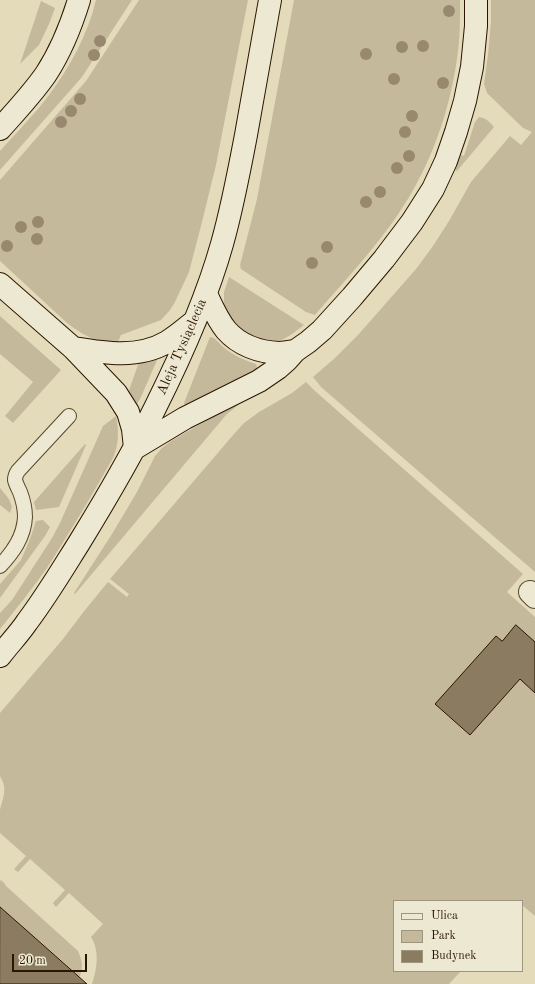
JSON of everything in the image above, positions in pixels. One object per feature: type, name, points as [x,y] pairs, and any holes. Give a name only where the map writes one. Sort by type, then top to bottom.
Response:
[{"type":"street","points":[[0,129],[47,73],[65,40],[79,0]]},
{"type":"street","name":"Aleja Tysiąclecia","points":[[0,656],[26,624],[60,574],[100,509],[135,448],[169,380],[196,320],[222,245],[236,180],[270,0]]},
{"type":"street","points":[[0,284],[73,348],[116,393],[128,412],[133,429],[135,448],[185,418],[259,381],[288,360],[294,351],[322,330],[384,259],[412,222],[433,189],[446,161],[465,101],[472,68],[476,26],[476,0]]},
{"type":"street","points":[[206,294],[225,329],[236,340],[248,347],[265,351],[279,353],[294,351]]},
{"type":"street","points":[[73,348],[111,354],[139,352],[166,342],[196,320]]},
{"type":"lane","points":[[0,566],[18,543],[25,517],[22,499],[15,476],[69,416]]},
{"type":"green space","points":[[96,0],[132,0],[82,77],[0,170],[0,151],[43,102],[71,62],[83,38],[93,13]]},
{"type":"green space","points":[[139,0],[248,0],[216,165],[189,272],[175,302],[161,320],[121,335],[117,344],[96,340],[74,328],[0,261],[0,180],[86,81]]},
{"type":"green space","points":[[294,0],[460,0],[460,26],[457,62],[449,100],[430,157],[412,192],[391,224],[366,256],[315,315],[306,312],[241,269],[240,265],[257,199]]},
{"type":"green space","points":[[491,0],[535,0],[535,572],[321,387],[313,377],[358,335],[416,269],[449,221],[471,182],[510,136],[521,145],[532,132],[523,128],[487,93],[484,84],[491,21]]},
{"type":"green space","points":[[41,1],[55,8],[39,45],[20,64]]},
{"type":"green space","points":[[479,117],[488,120],[494,127],[457,171],[455,170],[461,155],[464,156],[475,122]]},
{"type":"green space","points":[[229,277],[304,325],[284,339],[269,342],[261,342],[237,329],[225,310],[224,292]]},
{"type":"green space","points":[[0,316],[61,370],[13,423],[5,416],[33,382],[0,354]]},
{"type":"green space","points":[[210,337],[215,339],[230,352],[256,364],[257,367],[256,369],[223,387],[185,406],[184,403]]},
{"type":"green space","points":[[155,358],[157,360],[136,405],[128,393],[139,362]]},
{"type":"green space","points":[[306,382],[523,574],[507,592],[535,617],[535,916],[523,906],[523,900],[393,900],[393,972],[460,972],[449,984],[92,984],[97,954],[91,937],[103,924],[69,893],[56,907],[53,903],[65,890],[30,859],[18,872],[14,869],[26,856],[0,833],[0,810],[4,785],[0,776],[0,713],[63,639],[108,582],[127,597],[129,594],[110,579],[244,423],[259,412],[292,393]]},
{"type":"green space","points":[[237,403],[238,405],[226,415],[75,594],[74,593],[137,492],[155,456],[171,441]]},
{"type":"green space","points":[[116,416],[118,437],[113,458],[47,568],[0,629],[0,613],[12,600],[52,538],[103,426]]},
{"type":"green space","points":[[85,444],[86,445],[59,507],[36,510],[34,502]]},
{"type":"green space","points":[[0,488],[9,499],[12,507],[10,513],[0,505]]},
{"type":"green space","points":[[43,520],[50,527],[0,598],[0,584],[21,560],[36,521]]},
{"type":"green space","points":[[1,880],[78,951],[82,968],[80,976],[76,984],[79,977],[0,907]]},
{"type":"building","points":[[516,625],[535,642],[535,693],[520,679],[470,735],[435,704],[496,636],[502,641]]},
{"type":"building","points":[[0,907],[25,929],[87,984],[0,984]]}]
